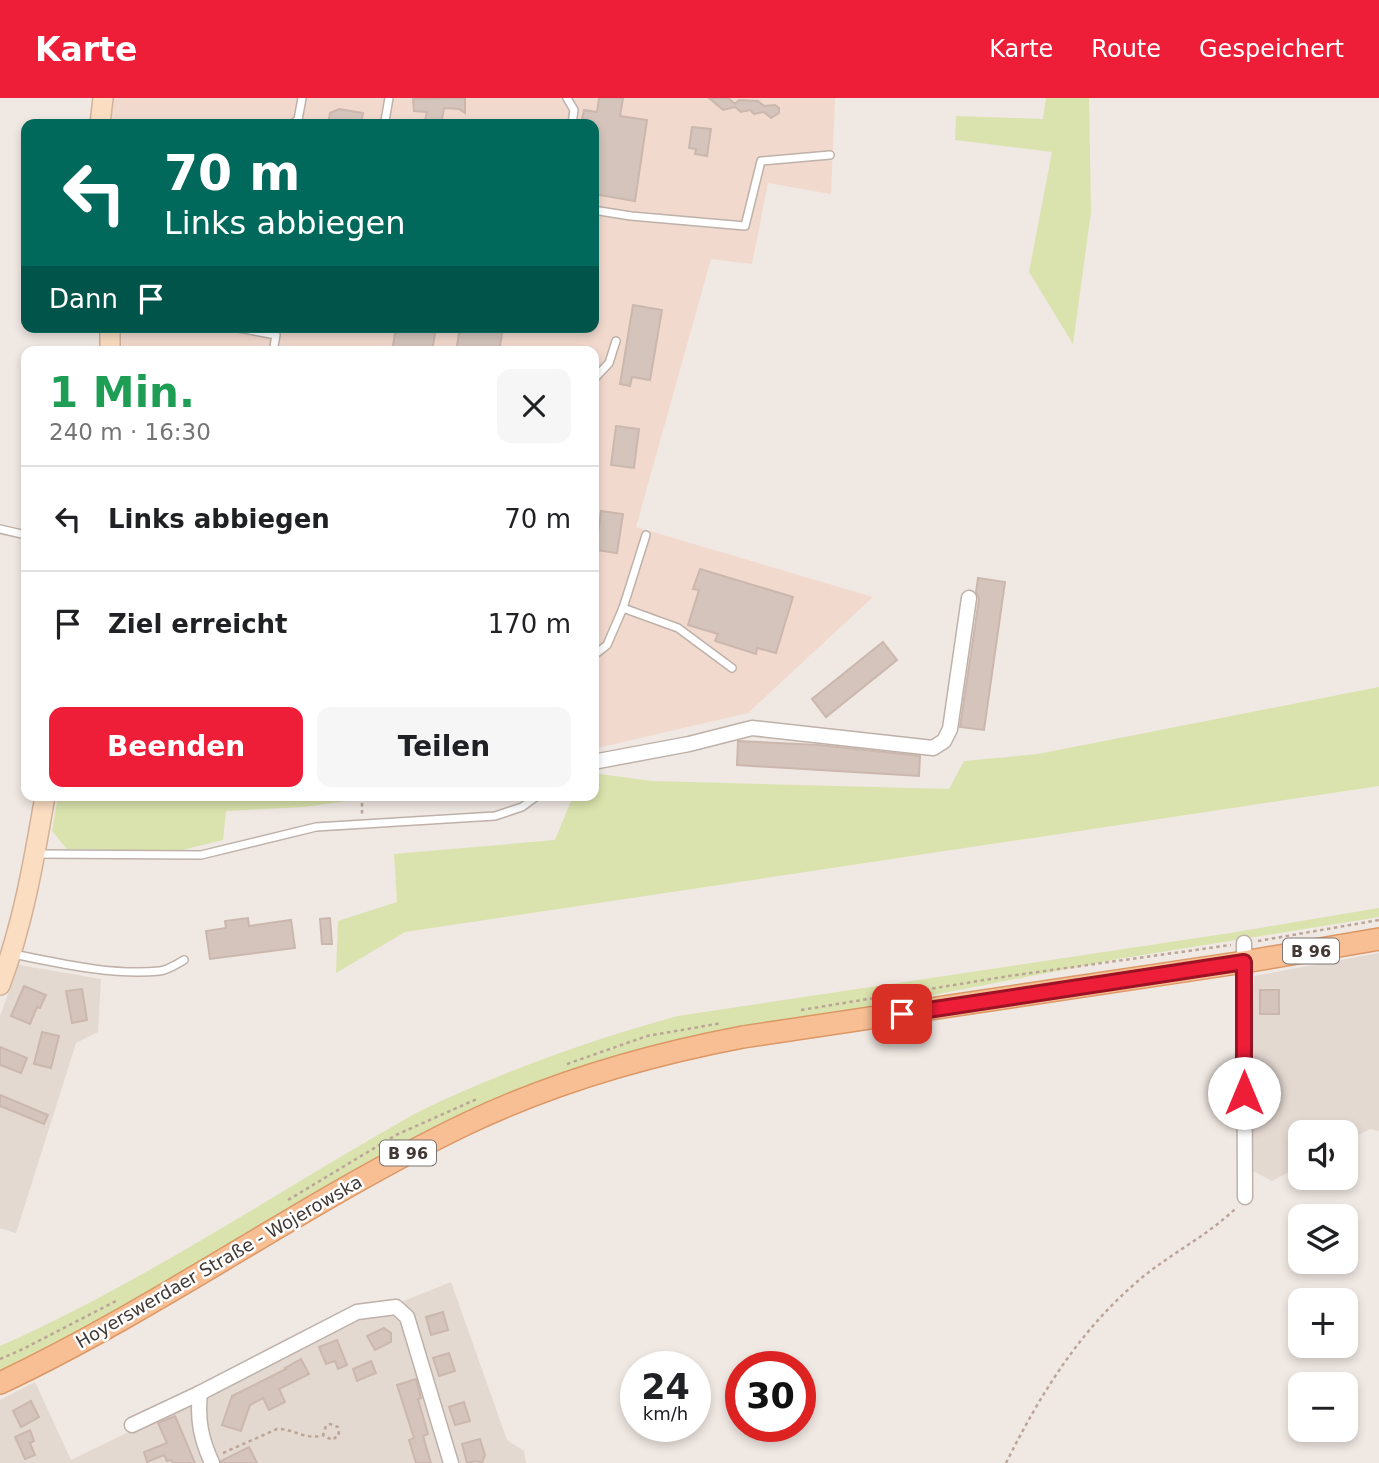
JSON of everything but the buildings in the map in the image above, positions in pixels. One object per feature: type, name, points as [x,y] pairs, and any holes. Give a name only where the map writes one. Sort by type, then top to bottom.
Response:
[{"type":"main road","points":[[101,119],[103,98]]},
{"type":"main road","points":[[0,985],[12,954],[44,801]]},
{"type":"main road","name":"Hoyerswerdaer Straße - Wojerowska","points":[[0,1383],[101,1332],[389,1163],[490,1114],[606,1070],[675,1050],[743,1037],[1244,953],[1379,939]]},
{"type":"street","points":[[599,761],[689,744],[752,728],[933,748],[944,741],[950,729],[969,598]]},
{"type":"street","points":[[1244,953],[1245,1197]]},
{"type":"street","points":[[132,1425],[356,1312],[396,1307],[407,1317],[451,1463]]},
{"type":"street","points":[[200,1393],[197,1415],[203,1443],[211,1461]]},
{"type":"lane","points":[[298,119],[302,98]]},
{"type":"lane","points":[[385,119],[389,98]]},
{"type":"lane","points":[[567,98],[574,110],[573,119]]},
{"type":"lane","points":[[599,211],[745,226],[761,161],[830,155]]},
{"type":"lane","points":[[265,333],[276,335],[274,346]]},
{"type":"lane","points":[[599,374],[609,363],[616,341]]},
{"type":"lane","points":[[0,529],[21,534]]},
{"type":"lane","points":[[599,651],[607,645],[623,608],[646,535]]},
{"type":"lane","points":[[623,608],[678,628],[732,668]]},
{"type":"lane","points":[[35,854],[201,855],[316,827],[495,816],[522,807],[530,801]]},
{"type":"lane","points":[[12,954],[122,971],[162,971],[184,960]]},
{"type":"path","points":[[362,801],[362,823]]},
{"type":"path","points":[[789,1012],[1009,976],[1244,953],[1379,920]]},
{"type":"path","points":[[565,1065],[647,1036],[734,1021]]},
{"type":"path","points":[[283,1203],[396,1135],[478,1098]]},
{"type":"path","points":[[1006,1463],[1056,1375],[1075,1346],[1096,1322],[1137,1282],[1225,1219],[1245,1197]]},
{"type":"path","points":[[0,1359],[121,1298]]},
{"type":"path","points":[[211,1461],[277,1429],[312,1438],[323,1435],[332,1440],[339,1435],[338,1427],[330,1424],[326,1426],[323,1435]]},
{"type":"shaded area","points":[[114,98],[835,98],[831,194],[768,183],[752,264],[711,259],[636,527],[873,597],[748,713],[599,748],[599,346],[122,346],[121,333],[599,333],[599,119],[112,119]]},
{"type":"shaded area","points":[[1379,953],[1379,1131],[1370,1129],[1358,1136],[1358,1120],[1288,1120],[1288,1172],[1272,1181],[1249,1169],[1254,976]]},
{"type":"shaded area","points":[[19,965],[101,979],[98,1032],[76,1043],[16,1233],[0,1228],[0,1016]]},
{"type":"shaded area","points":[[451,1282],[507,1440],[524,1451],[526,1463],[0,1463],[0,1400],[35,1382],[71,1460],[369,1315]]},
{"type":"green space","points":[[1046,98],[1089,98],[1091,212],[1073,344],[1029,272],[1052,152],[955,140],[956,116],[1043,119]]},
{"type":"green space","points":[[1379,687],[1379,786],[405,932],[336,973],[338,921],[397,902],[394,854],[555,840],[571,801],[599,801],[599,774],[651,781],[949,789],[964,761],[1038,754]]},
{"type":"green space","points":[[57,801],[347,801],[304,807],[226,811],[223,840],[178,851],[67,849],[52,831]]},
{"type":"green space","points":[[1379,908],[1379,917],[1118,959],[621,1056],[0,1373],[0,1346],[107,1294],[159,1265],[416,1113],[479,1084],[578,1047],[678,1016]]},
{"type":"route","points":[[902,1014],[1244,962],[1244,1093]]}]
